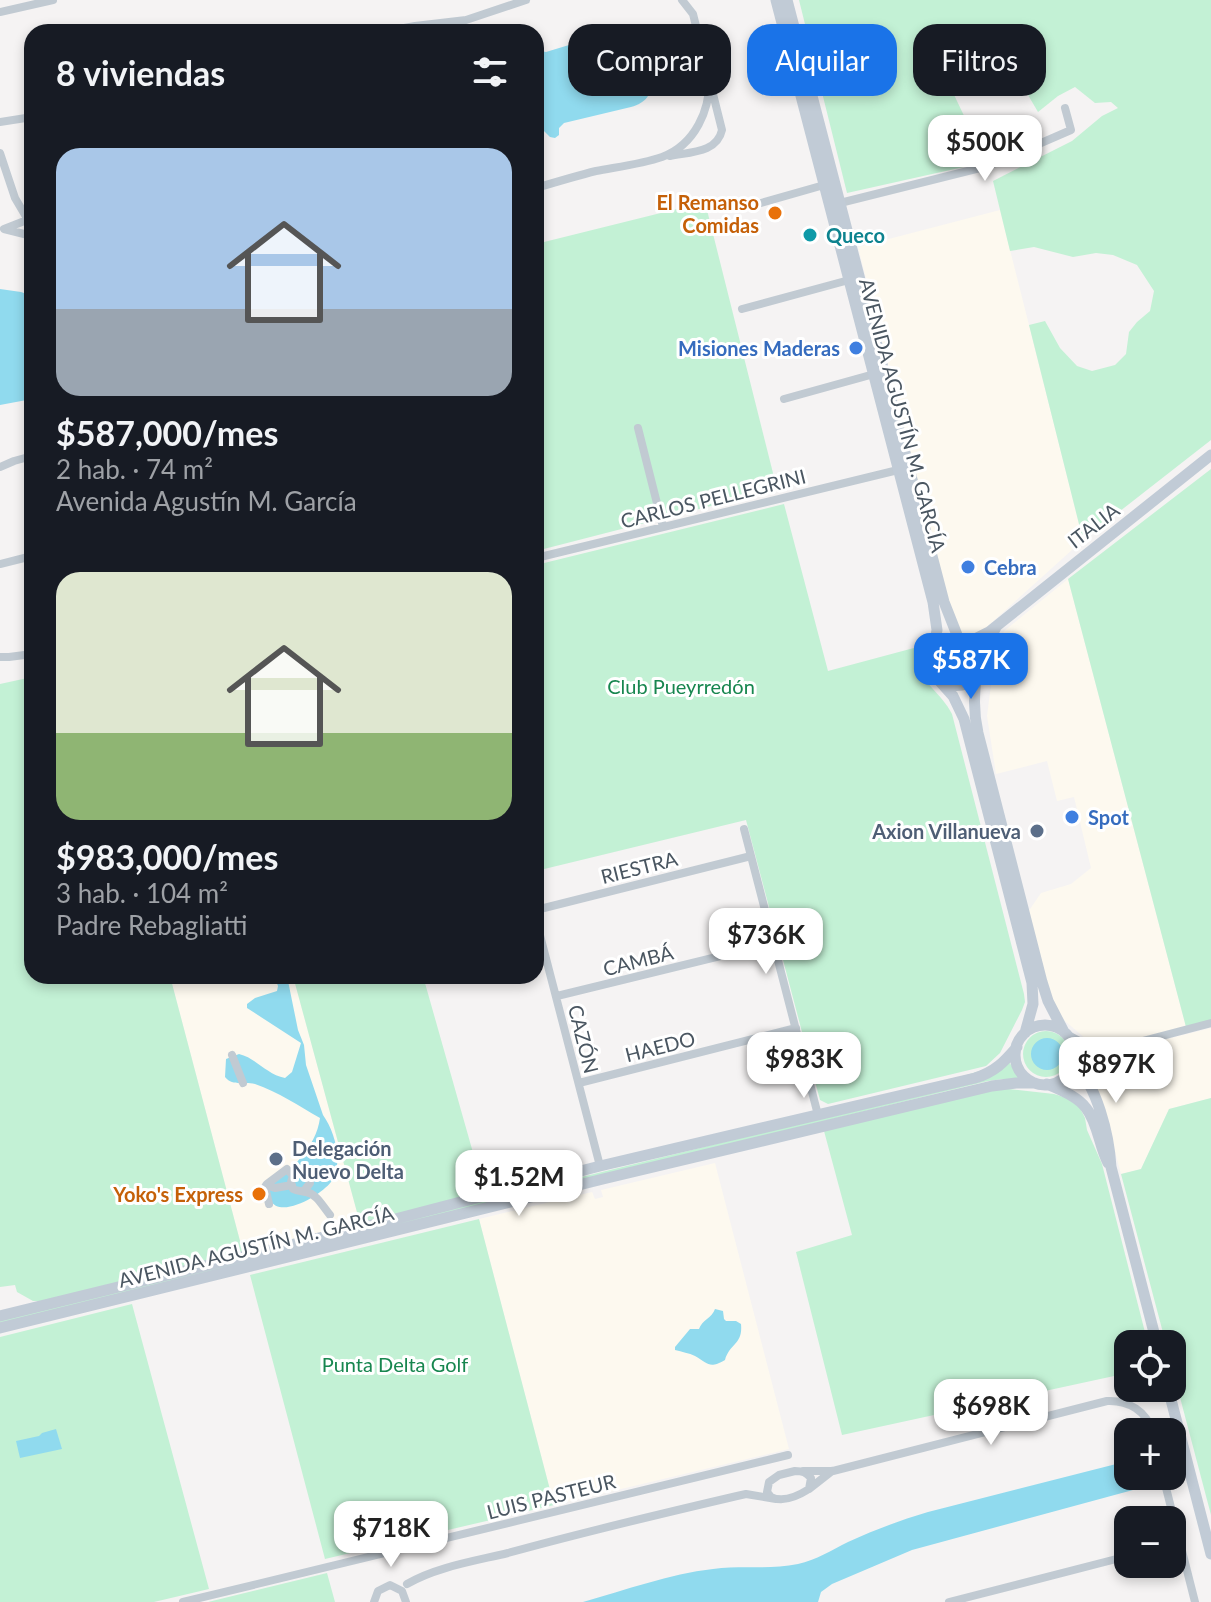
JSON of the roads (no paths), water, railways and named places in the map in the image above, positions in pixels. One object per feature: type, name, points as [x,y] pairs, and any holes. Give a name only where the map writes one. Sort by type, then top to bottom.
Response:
[{"type":"main road","name":"AVENIDA AGUSTÍN M. GARCÍA","points":[[776,0],[936,617],[937,640],[933,654]]},
{"type":"main road","name":"AVENIDA AGUSTÍN M. GARCÍA","points":[[787,0],[944,602],[961,640]]},
{"type":"main road","name":"ITALIA","points":[[961,640],[983,635],[1211,455]]},
{"type":"main road","name":"ITALIA","points":[[978,668],[998,623]]},
{"type":"main road","points":[[1041,1084],[1061,1080],[1070,1071],[1074,1048],[1048,1001],[1042,982],[974,717],[978,657],[961,640],[949,640],[933,654],[932,669],[953,696],[964,719],[1032,983],[1033,1004],[1025,1033],[1017,1047],[1017,1064],[1021,1072],[1041,1084],[1075,1098],[1087,1110],[1111,1167]]},
{"type":"main road","points":[[944,684],[962,686],[978,668]]},
{"type":"main road","points":[[1025,1033],[1032,1028],[1048,1025],[1066,1034]]},
{"type":"main road","name":"AVENIDA AGUSTÍN M. GARCÍA","points":[[0,1316],[600,1166],[987,1074],[1001,1066],[1017,1047]]},
{"type":"main road","points":[[1074,1061],[1105,1126],[1111,1167],[1153,1330]]},
{"type":"main road","name":"AVENIDA AGUSTÍN M. GARCÍA","points":[[0,1328],[998,1084],[1041,1084]]},
{"type":"main road","points":[[1172,1402],[1211,1554]]},
{"type":"street","points":[[0,12],[53,0]]},
{"type":"street","points":[[438,24],[466,20],[526,0]]},
{"type":"street","points":[[682,0],[693,14]]},
{"type":"street","points":[[689,0],[696,24]]},
{"type":"street","points":[[662,157],[675,151],[697,128],[709,96]]},
{"type":"street","points":[[544,186],[713,146],[722,130],[714,96]]},
{"type":"street","points":[[840,203],[1008,159],[1071,130],[1065,108]]},
{"type":"street","points":[[0,133],[5,122]]},
{"type":"street","points":[[0,153],[15,198],[24,211]]},
{"type":"street","points":[[761,203],[824,185]]},
{"type":"street","points":[[2,230],[24,221]]},
{"type":"street","points":[[2,230],[24,233]]},
{"type":"street","points":[[742,309],[849,280]]},
{"type":"street","points":[[784,399],[874,374]]},
{"type":"street","points":[[638,428],[663,527]]},
{"type":"street","points":[[0,467],[24,458]]},
{"type":"street","name":"CARLOS PELLEGRINI","points":[[544,556],[898,470]]},
{"type":"street","points":[[0,564],[24,558]]},
{"type":"street","points":[[0,657],[24,655]]},
{"type":"street","points":[[744,829],[818,1115]]},
{"type":"street","name":"RIESTRA","points":[[544,908],[751,856]]},
{"type":"street","name":"CAMBÁ","points":[[557,996],[774,943]]},
{"type":"street","name":"CAZÓN","points":[[544,949],[600,1166]]},
{"type":"street","points":[[1074,1061],[1211,1023]]},
{"type":"street","name":"HAEDO","points":[[579,1083],[796,1028]]},
{"type":"street","points":[[1066,1034],[1089,1046],[1108,1050]]},
{"type":"street","points":[[232,1055],[243,1083]]},
{"type":"street","points":[[266,1185],[287,1169],[293,1189],[315,1196],[330,1215]]},
{"type":"street","points":[[266,1185],[275,1188],[293,1181],[301,1173],[308,1176],[310,1183],[304,1191]]},
{"type":"street","points":[[266,1185],[269,1204]]},
{"type":"street","points":[[374,1602],[381,1588],[407,1584],[429,1574],[604,1527],[746,1494],[779,1475],[833,1471],[1107,1401],[1125,1403],[1139,1410],[1145,1418]]},
{"type":"street","name":"LUIS PASTEUR","points":[[183,1602],[788,1455]]},
{"type":"street","points":[[803,1471],[811,1478],[809,1489]]},
{"type":"street","points":[[746,1494],[791,1498],[833,1471]]},
{"type":"street","points":[[769,1482],[767,1492],[776,1499]]},
{"type":"street","points":[[949,1602],[1114,1560]]},
{"type":"street","points":[[1186,1575],[1195,1602]]},
{"type":"street","points":[[405,1600],[407,1584]]},
{"type":"street","points":[[394,1586],[405,1600]]},
{"type":"water","points":[[568,45],[568,96],[648,96],[640,104],[631,107],[564,123],[559,128],[559,135],[550,137],[544,131],[546,52]]},
{"type":"water","points":[[0,289],[24,293],[24,400],[0,405]]},
{"type":"water","points":[[289,984],[306,1065],[331,1130],[337,1157],[335,1174],[326,1187],[301,1203],[283,1207],[270,1200],[268,1187],[308,1149],[320,1118],[264,1087],[235,1083],[225,1077],[226,1059],[239,1054],[278,1076],[285,1078],[292,1072],[301,1043],[247,1008],[247,1004],[255,998],[277,991],[278,986]]},
{"type":"water","points":[[1047,1038],[1058,1043],[1063,1054],[1058,1065],[1047,1070],[1036,1065],[1031,1054],[1036,1043]]},
{"type":"water","points":[[715,1309],[723,1311],[726,1321],[741,1324],[740,1336],[725,1360],[709,1364],[675,1350],[690,1329],[699,1329]]},
{"type":"water","points":[[56,1429],[62,1449],[20,1458],[16,1441]]},
{"type":"water","points":[[1114,1465],[1114,1490],[1133,1490],[912,1550],[832,1584],[821,1592],[818,1602],[583,1602],[697,1571],[798,1564],[918,1515]]},
{"type":"place","name":"El Remanso Comidas","points":[[775,213]]},
{"type":"place","name":"Queco","points":[[810,235]]},
{"type":"place","name":"Misiones Maderas","points":[[856,348]]},
{"type":"place","name":"Cebra","points":[[968,567]]},
{"type":"place","name":"Spot","points":[[1072,817]]},
{"type":"place","name":"Axion Villanueva","points":[[1037,831]]},
{"type":"place","name":"Delegación Nuevo Delta","points":[[276,1159]]},
{"type":"place","name":"Yoko's Express","points":[[259,1194]]},
{"type":"park label","name":"Club Pueyrredón","points":[[681,686]]},
{"type":"park label","name":"Punta Delta Golf","points":[[395,1364]]}]
